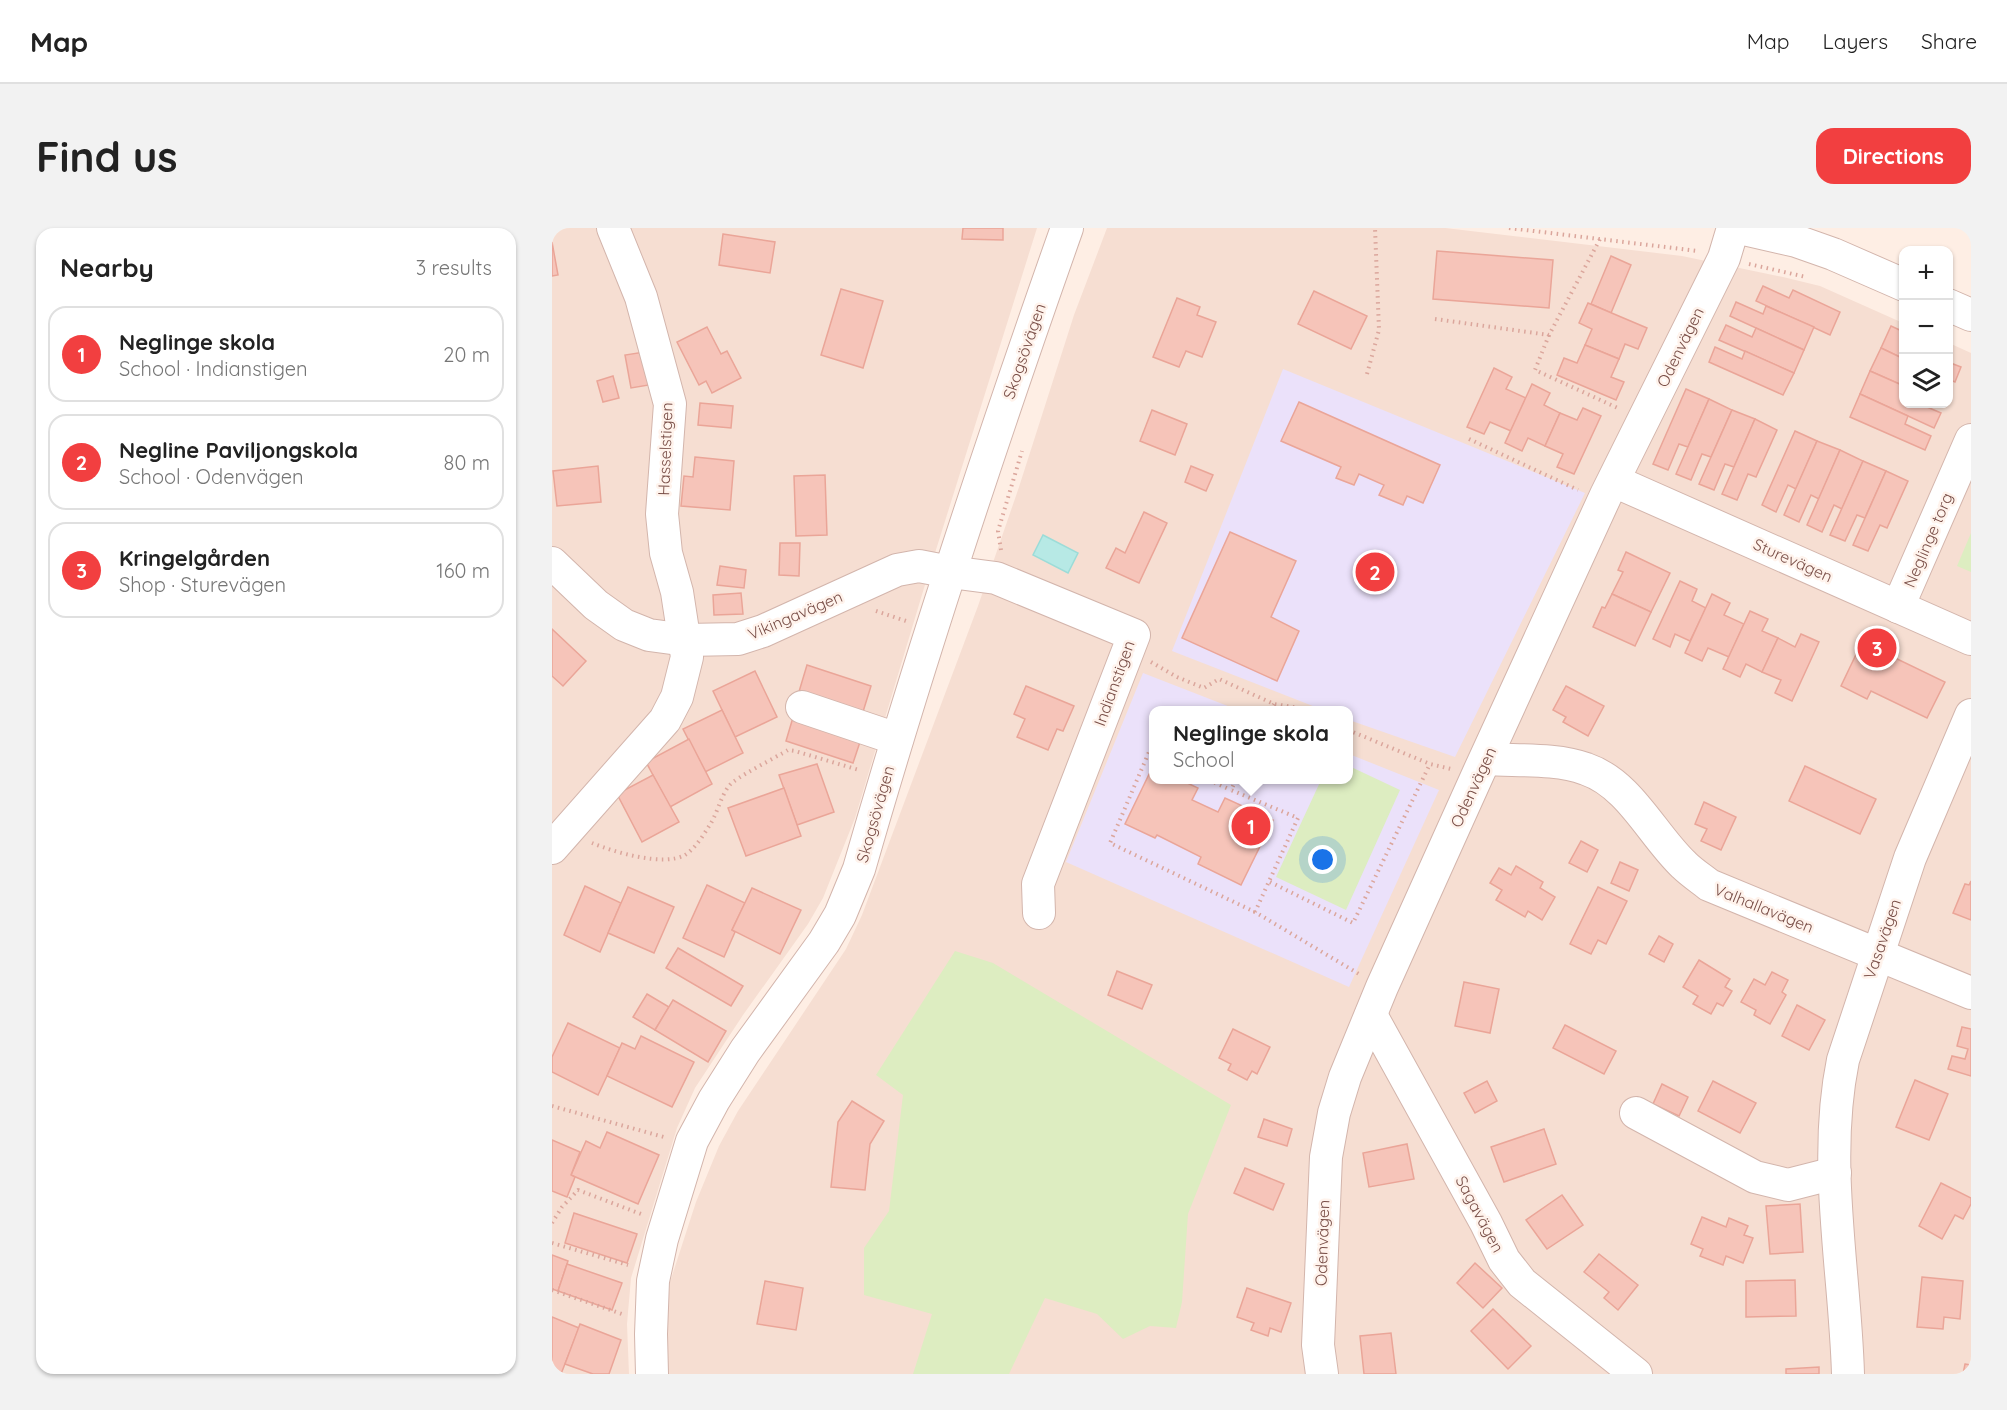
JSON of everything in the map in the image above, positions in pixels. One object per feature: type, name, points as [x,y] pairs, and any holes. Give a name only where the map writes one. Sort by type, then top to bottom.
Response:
[{"type":"street","name":"Hasselstigen","points":[[561,838],[665,720],[677,697],[687,657],[677,592],[666,554],[662,514],[670,404],[641,297],[613,228]]},
{"type":"street","name":"Skogsövägen","points":[[652,1374],[653,1281],[662,1239],[692,1142],[714,1100],[840,915],[859,869],[950,572],[1067,228]]},
{"type":"street","name":"Odenvägen","points":[[1322,1374],[1318,1344],[1326,1157],[1334,1113],[1345,1077],[1376,1001],[1614,481],[1724,258],[1733,228]]},
{"type":"street","points":[[1739,228],[1824,250],[1899,283]]},
{"type":"street","points":[[1953,307],[1971,315]]},
{"type":"street","name":"Neglinge torg","points":[[1898,607],[1971,440]]},
{"type":"street","name":"Sturevägen","points":[[1614,481],[1971,639]]},
{"type":"street","name":"Vikingavägen","points":[[552,563],[596,605],[624,625],[650,635],[686,640],[738,639],[897,570],[919,566],[950,572]]},
{"type":"street","name":"Indianstigen","points":[[950,572],[996,578],[1134,635],[1038,884],[1039,913]]},
{"type":"street","points":[[802,707],[897,739]]},
{"type":"street","name":"Vasavägen","points":[[1848,1374],[1834,1173],[1836,1091],[1843,1060],[1910,858],[1971,715]]},
{"type":"street","name":"Valhallavägen","points":[[1486,759],[1562,764],[1587,769],[1609,781],[1634,805],[1683,864],[1709,885],[1971,993]]},
{"type":"street","name":"Sagavägen","points":[[1376,1001],[1504,1260],[1522,1283],[1636,1374]]},
{"type":"street","points":[[1636,1113],[1755,1177],[1788,1185],[1834,1173]]},
{"type":"path","points":[[1367,374],[1379,330],[1376,228]]},
{"type":"path","points":[[1600,239],[1548,335],[1535,370],[1629,413]]},
{"type":"path","points":[[1435,319],[1548,335]]},
{"type":"path","points":[[1469,439],[1580,490]]},
{"type":"path","points":[[1353,732],[1430,764],[1456,770]]},
{"type":"path","points":[[561,838],[588,842],[664,861],[675,859],[687,854],[695,846],[712,821],[730,784],[788,750],[860,771]]},
{"type":"path","points":[[1149,752],[1110,843],[1255,912],[1376,1001]]},
{"type":"path","points":[[1270,882],[1353,923],[1430,764]]},
{"type":"path","points":[[1218,784],[1298,818],[1255,912]]},
{"type":"path","points":[[1231,790],[1234,784]]},
{"type":"path","points":[[552,1106],[666,1138]]},
{"type":"path","points":[[552,1223],[562,1207],[578,1190],[642,1215]]},
{"type":"path","points":[[552,1243],[629,1265]]},
{"type":"path","points":[[552,1290],[634,1318]]},
{"type":"shaded area","points":[[552,228],[1037,228],[924,588],[855,818],[823,898],[808,924],[743,1015],[695,1088],[677,1128],[631,1278],[627,1324],[629,1374],[552,1374]]},
{"type":"shaded area","points":[[1107,228],[1445,228],[1682,256],[1783,277],[1820,286],[1899,321],[1899,408],[1953,408],[1953,345],[1971,353],[1971,1374],[668,1374],[666,1330],[670,1282],[696,1202],[719,1146],[738,1111],[846,949],[862,915],[978,606],[1074,315]]},
{"type":"shaded area","points":[[1283,369],[1585,493],[1455,757],[1353,721],[1353,706],[1313,706],[1172,651]]},
{"type":"shaded area","points":[[1143,673],[1228,706],[1149,706],[1149,784],[1353,784],[1353,756],[1439,790],[1349,987],[1066,862]]},
{"type":"green space","points":[[1971,533],[1971,572],[1957,566]]},
{"type":"green space","points":[[1353,768],[1400,790],[1346,910],[1276,877],[1319,784],[1353,784]]},
{"type":"green space","points":[[955,951],[993,963],[1231,1105],[1188,1214],[1182,1302],[1176,1328],[1150,1326],[1123,1339],[1097,1314],[1045,1298],[1009,1374],[913,1374],[932,1314],[864,1295],[864,1248],[889,1211],[903,1095],[876,1075]]},
{"type":"water","points":[[1043,535],[1078,553],[1068,573],[1033,555]]},
{"type":"building","points":[[963,228],[1003,228],[1003,240],[962,239]]},
{"type":"building","points":[[723,234],[775,242],[770,273],[719,265]]},
{"type":"building","points":[[552,242],[558,275],[552,276]]},
{"type":"building","points":[[1437,251],[1553,260],[1549,308],[1433,299]]},
{"type":"building","points":[[1611,256],[1631,265],[1611,313],[1591,304]]},
{"type":"building","points":[[1763,286],[1789,298],[1793,290],[1840,312],[1830,335],[1756,301]]},
{"type":"building","points":[[841,289],[883,301],[863,368],[821,355]]},
{"type":"building","points":[[1314,291],[1367,316],[1351,349],[1298,324]]},
{"type":"building","points":[[1177,298],[1200,307],[1197,315],[1216,322],[1202,357],[1186,351],[1179,367],[1153,357]]},
{"type":"building","points":[[1736,302],[1763,314],[1766,306],[1814,327],[1804,350],[1730,316]]},
{"type":"building","points":[[1588,303],[1647,328],[1638,349],[1625,344],[1619,359],[1585,345],[1592,329],[1579,323]]},
{"type":"building","points":[[1726,325],[1752,337],[1756,328],[1804,350],[1794,373],[1719,340]]},
{"type":"building","points":[[1891,326],[1899,330],[1899,357],[1881,348]]},
{"type":"building","points":[[707,327],[721,354],[727,351],[741,378],[712,393],[706,381],[699,385],[677,342]]},
{"type":"building","points":[[1585,345],[1619,359],[1611,377],[1624,382],[1616,400],[1557,375],[1564,358],[1577,363]]},
{"type":"building","points":[[1715,347],[1742,359],[1745,351],[1794,373],[1783,395],[1709,362]]},
{"type":"building","points":[[1881,348],[1899,357],[1899,384],[1870,371]]},
{"type":"building","points":[[644,352],[649,385],[631,388],[625,355]]},
{"type":"building","points":[[1953,364],[1961,367],[1955,382],[1953,381]]},
{"type":"building","points":[[1494,368],[1512,377],[1506,389],[1526,398],[1511,431],[1490,422],[1484,434],[1467,427]]},
{"type":"building","points":[[1870,371],[1899,384],[1899,408],[1929,408],[1941,413],[1934,428],[1860,394]]},
{"type":"building","points":[[613,376],[619,398],[603,402],[597,381]]},
{"type":"building","points":[[1532,384],[1550,393],[1544,405],[1560,413],[1545,446],[1528,438],[1522,451],[1505,443]]},
{"type":"building","points":[[1686,389],[1709,399],[1688,447],[1679,444],[1668,470],[1653,464]]},
{"type":"building","points":[[1860,394],[1908,416],[1905,424],[1931,436],[1925,450],[1850,417]]},
{"type":"building","points":[[1709,399],[1732,410],[1711,457],[1702,454],[1691,480],[1676,474]]},
{"type":"building","points":[[1299,402],[1440,465],[1423,503],[1407,496],[1403,505],[1379,495],[1384,485],[1359,474],[1354,485],[1336,478],[1341,467],[1281,441]]},
{"type":"building","points":[[700,403],[733,406],[731,428],[698,425]]},
{"type":"building","points":[[1583,408],[1601,416],[1574,474],[1557,467],[1563,454],[1545,446],[1560,413],[1577,420]]},
{"type":"building","points":[[1152,410],[1187,424],[1175,455],[1140,441]]},
{"type":"building","points":[[1732,410],[1755,419],[1734,467],[1725,464],[1714,490],[1699,484]]},
{"type":"building","points":[[1755,419],[1777,430],[1756,477],[1748,474],[1737,500],[1722,494]]},
{"type":"building","points":[[1795,431],[1817,441],[1796,489],[1788,485],[1776,512],[1762,505]]},
{"type":"building","points":[[1817,441],[1840,450],[1819,499],[1811,495],[1799,522],[1784,515]]},
{"type":"building","points":[[1840,450],[1863,461],[1842,509],[1834,505],[1822,532],[1807,525]]},
{"type":"building","points":[[695,457],[734,461],[730,510],[681,506],[684,476],[693,477]]},
{"type":"building","points":[[1863,461],[1886,471],[1865,518],[1857,515],[1845,541],[1830,535]]},
{"type":"building","points":[[598,466],[601,502],[557,506],[553,471]]},
{"type":"building","points":[[1191,466],[1213,475],[1206,491],[1185,482]]},
{"type":"building","points":[[1886,471],[1908,481],[1887,528],[1880,525],[1868,551],[1853,545]]},
{"type":"building","points":[[825,475],[827,535],[796,536],[794,476]]},
{"type":"building","points":[[1144,512],[1167,523],[1139,583],[1106,568],[1116,548],[1125,553]]},
{"type":"building","points":[[1230,532],[1296,561],[1271,617],[1299,631],[1277,681],[1182,638]]},
{"type":"building","points":[[780,543],[800,543],[799,576],[779,575]]},
{"type":"building","points":[[1626,552],[1670,573],[1651,612],[1612,594],[1623,572],[1618,570]]},
{"type":"building","points":[[720,566],[746,570],[744,588],[717,585]]},
{"type":"building","points":[[1680,581],[1697,589],[1692,601],[1706,608],[1690,641],[1675,634],[1670,647],[1653,639]]},
{"type":"building","points":[[741,593],[743,614],[714,615],[713,595]]},
{"type":"building","points":[[1612,594],[1651,612],[1635,646],[1593,627],[1602,607],[1605,608]]},
{"type":"building","points":[[1712,594],[1730,603],[1724,615],[1744,624],[1729,657],[1708,648],[1702,661],[1685,653]]},
{"type":"building","points":[[1750,611],[1768,619],[1762,631],[1778,638],[1762,672],[1746,664],[1740,677],[1723,669]]},
{"type":"building","points":[[552,629],[586,661],[563,686],[552,676]]},
{"type":"building","points":[[1801,634],[1819,642],[1792,701],[1775,693],[1781,680],[1762,672],[1778,638],[1795,647]]},
{"type":"building","points":[[1862,642],[1945,682],[1927,718],[1871,691],[1867,699],[1841,686]]},
{"type":"building","points":[[807,665],[871,686],[862,715],[798,695]]},
{"type":"building","points":[[755,671],[777,717],[735,737],[713,691]]},
{"type":"building","points":[[1026,686],[1074,706],[1063,731],[1057,729],[1048,750],[1017,737],[1025,719],[1014,714]]},
{"type":"building","points":[[1566,686],[1604,706],[1588,736],[1563,722],[1566,717],[1553,710]]},
{"type":"building","points":[[722,710],[743,753],[705,772],[683,729]]},
{"type":"building","points":[[794,714],[862,736],[853,763],[786,741]]},
{"type":"building","points":[[689,739],[712,784],[670,807],[646,762]]},
{"type":"building","points":[[817,764],[834,812],[797,825],[779,775]]},
{"type":"building","points":[[1805,766],[1876,799],[1860,834],[1789,801]]},
{"type":"building","points":[[1149,774],[1149,784],[1190,784],[1198,788],[1192,800],[1218,812],[1225,798],[1273,820],[1241,885],[1198,864],[1201,857],[1157,835],[1155,838],[1125,824]]},
{"type":"building","points":[[653,775],[679,822],[642,842],[617,794]]},
{"type":"building","points":[[784,788],[801,836],[746,856],[728,808]]},
{"type":"building","points":[[1704,802],[1736,817],[1721,850],[1701,841],[1707,829],[1695,824]]},
{"type":"building","points":[[1581,841],[1598,850],[1587,872],[1569,863]]},
{"type":"building","points":[[1620,862],[1638,870],[1629,891],[1611,883]]},
{"type":"building","points":[[1516,866],[1543,882],[1540,888],[1555,897],[1542,920],[1528,911],[1525,917],[1496,900],[1502,890],[1490,883],[1499,868],[1511,875]]},
{"type":"building","points":[[1971,881],[1971,920],[1953,913],[1965,884],[1969,885]]},
{"type":"building","points":[[707,885],[745,903],[732,930],[735,932],[724,957],[683,938]]},
{"type":"building","points":[[585,886],[621,903],[600,952],[564,935]]},
{"type":"building","points":[[628,887],[674,907],[654,953],[608,933]]},
{"type":"building","points":[[1598,887],[1627,901],[1606,944],[1598,940],[1591,954],[1570,944]]},
{"type":"building","points":[[752,888],[801,910],[780,954],[732,930]]},
{"type":"building","points":[[1659,936],[1673,944],[1664,962],[1649,954]]},
{"type":"building","points":[[678,948],[743,986],[731,1006],[666,968]]},
{"type":"building","points":[[1699,960],[1730,979],[1725,987],[1732,991],[1723,1006],[1717,1003],[1711,1014],[1693,1004],[1698,996],[1683,987]]},
{"type":"building","points":[[1117,971],[1152,985],[1142,1009],[1108,995]]},
{"type":"building","points":[[1772,972],[1788,980],[1782,992],[1786,995],[1770,1024],[1754,1015],[1756,1010],[1741,1002],[1754,979],[1765,985]]},
{"type":"building","points":[[1464,982],[1499,989],[1490,1033],[1455,1026]]},
{"type":"building","points":[[647,994],[669,1007],[655,1030],[633,1017]]},
{"type":"building","points":[[673,1000],[726,1031],[708,1062],[655,1030]]},
{"type":"building","points":[[1797,1005],[1825,1020],[1809,1050],[1782,1036]]},
{"type":"building","points":[[568,1023],[620,1048],[598,1095],[552,1072],[552,1057]]},
{"type":"building","points":[[1565,1025],[1616,1051],[1604,1074],[1553,1048]]},
{"type":"building","points":[[1962,1027],[1971,1029],[1971,1076],[1948,1069],[1952,1056],[1965,1059],[1968,1049],[1957,1046]]},
{"type":"building","points":[[1233,1029],[1270,1047],[1257,1074],[1252,1071],[1247,1080],[1228,1070],[1231,1064],[1219,1058]]},
{"type":"building","points":[[641,1036],[694,1062],[672,1107],[607,1076],[622,1043],[635,1049]]},
{"type":"building","points":[[1915,1080],[1948,1094],[1929,1140],[1896,1127]]},
{"type":"building","points":[[1487,1081],[1497,1101],[1475,1113],[1464,1093]]},
{"type":"building","points":[[1713,1081],[1756,1103],[1740,1133],[1698,1111]]},
{"type":"building","points":[[1662,1084],[1688,1097],[1679,1116],[1653,1104]]},
{"type":"building","points":[[852,1101],[884,1121],[870,1144],[865,1190],[831,1187],[838,1122]]},
{"type":"building","points":[[1264,1119],[1292,1129],[1287,1146],[1258,1137]]},
{"type":"building","points":[[1544,1129],[1556,1164],[1504,1182],[1491,1147]]},
{"type":"building","points":[[607,1132],[659,1155],[638,1204],[571,1175],[586,1141],[600,1148]]},
{"type":"building","points":[[552,1140],[580,1152],[571,1175],[575,1177],[567,1197],[552,1191]]},
{"type":"building","points":[[1407,1144],[1414,1179],[1369,1187],[1363,1153]]},
{"type":"building","points":[[1245,1168],[1284,1184],[1273,1210],[1234,1193]]},
{"type":"building","points":[[1941,1183],[1971,1198],[1971,1204],[1963,1219],[1955,1215],[1942,1239],[1919,1226]]},
{"type":"building","points":[[1562,1195],[1583,1225],[1547,1249],[1526,1220]]},
{"type":"building","points":[[1800,1204],[1803,1252],[1770,1254],[1766,1206]]},
{"type":"building","points":[[574,1213],[637,1234],[627,1263],[565,1243]]},
{"type":"building","points":[[1702,1217],[1726,1227],[1729,1218],[1748,1226],[1744,1235],[1753,1238],[1743,1263],[1726,1256],[1723,1265],[1700,1256],[1703,1249],[1691,1244]]},
{"type":"building","points":[[1599,1254],[1638,1285],[1618,1310],[1604,1298],[1609,1292],[1584,1272]]},
{"type":"building","points":[[552,1255],[568,1261],[558,1291],[552,1289]]},
{"type":"building","points":[[1475,1263],[1502,1288],[1483,1308],[1457,1283]]},
{"type":"building","points":[[567,1264],[622,1283],[612,1310],[558,1291]]},
{"type":"building","points":[[1922,1277],[1963,1281],[1960,1319],[1944,1317],[1943,1329],[1917,1327]]},
{"type":"building","points":[[1795,1280],[1796,1316],[1746,1317],[1746,1281]]},
{"type":"building","points":[[765,1281],[803,1288],[796,1330],[757,1324]]},
{"type":"building","points":[[1247,1288],[1291,1303],[1281,1332],[1270,1328],[1268,1336],[1251,1330],[1254,1323],[1237,1317]]},
{"type":"building","points":[[1493,1309],[1531,1346],[1508,1369],[1471,1331]]},
{"type":"building","points":[[552,1317],[579,1328],[561,1374],[552,1374]]},
{"type":"building","points":[[580,1324],[621,1340],[609,1374],[593,1374],[565,1364]]},
{"type":"building","points":[[1391,1333],[1396,1374],[1364,1374],[1360,1336]]},
{"type":"building","points":[[1965,1364],[1971,1365],[1971,1374],[1963,1374]]},
{"type":"building","points":[[1819,1367],[1819,1374],[1786,1374],[1786,1369]]},
{"type":"place","name":"Negline Paviljongskola","points":[[1375,572]]},
{"type":"place","name":"Kringelgården","points":[[1877,648]]},
{"type":"place","name":"Neglinge skola","points":[[1251,826]]}]
